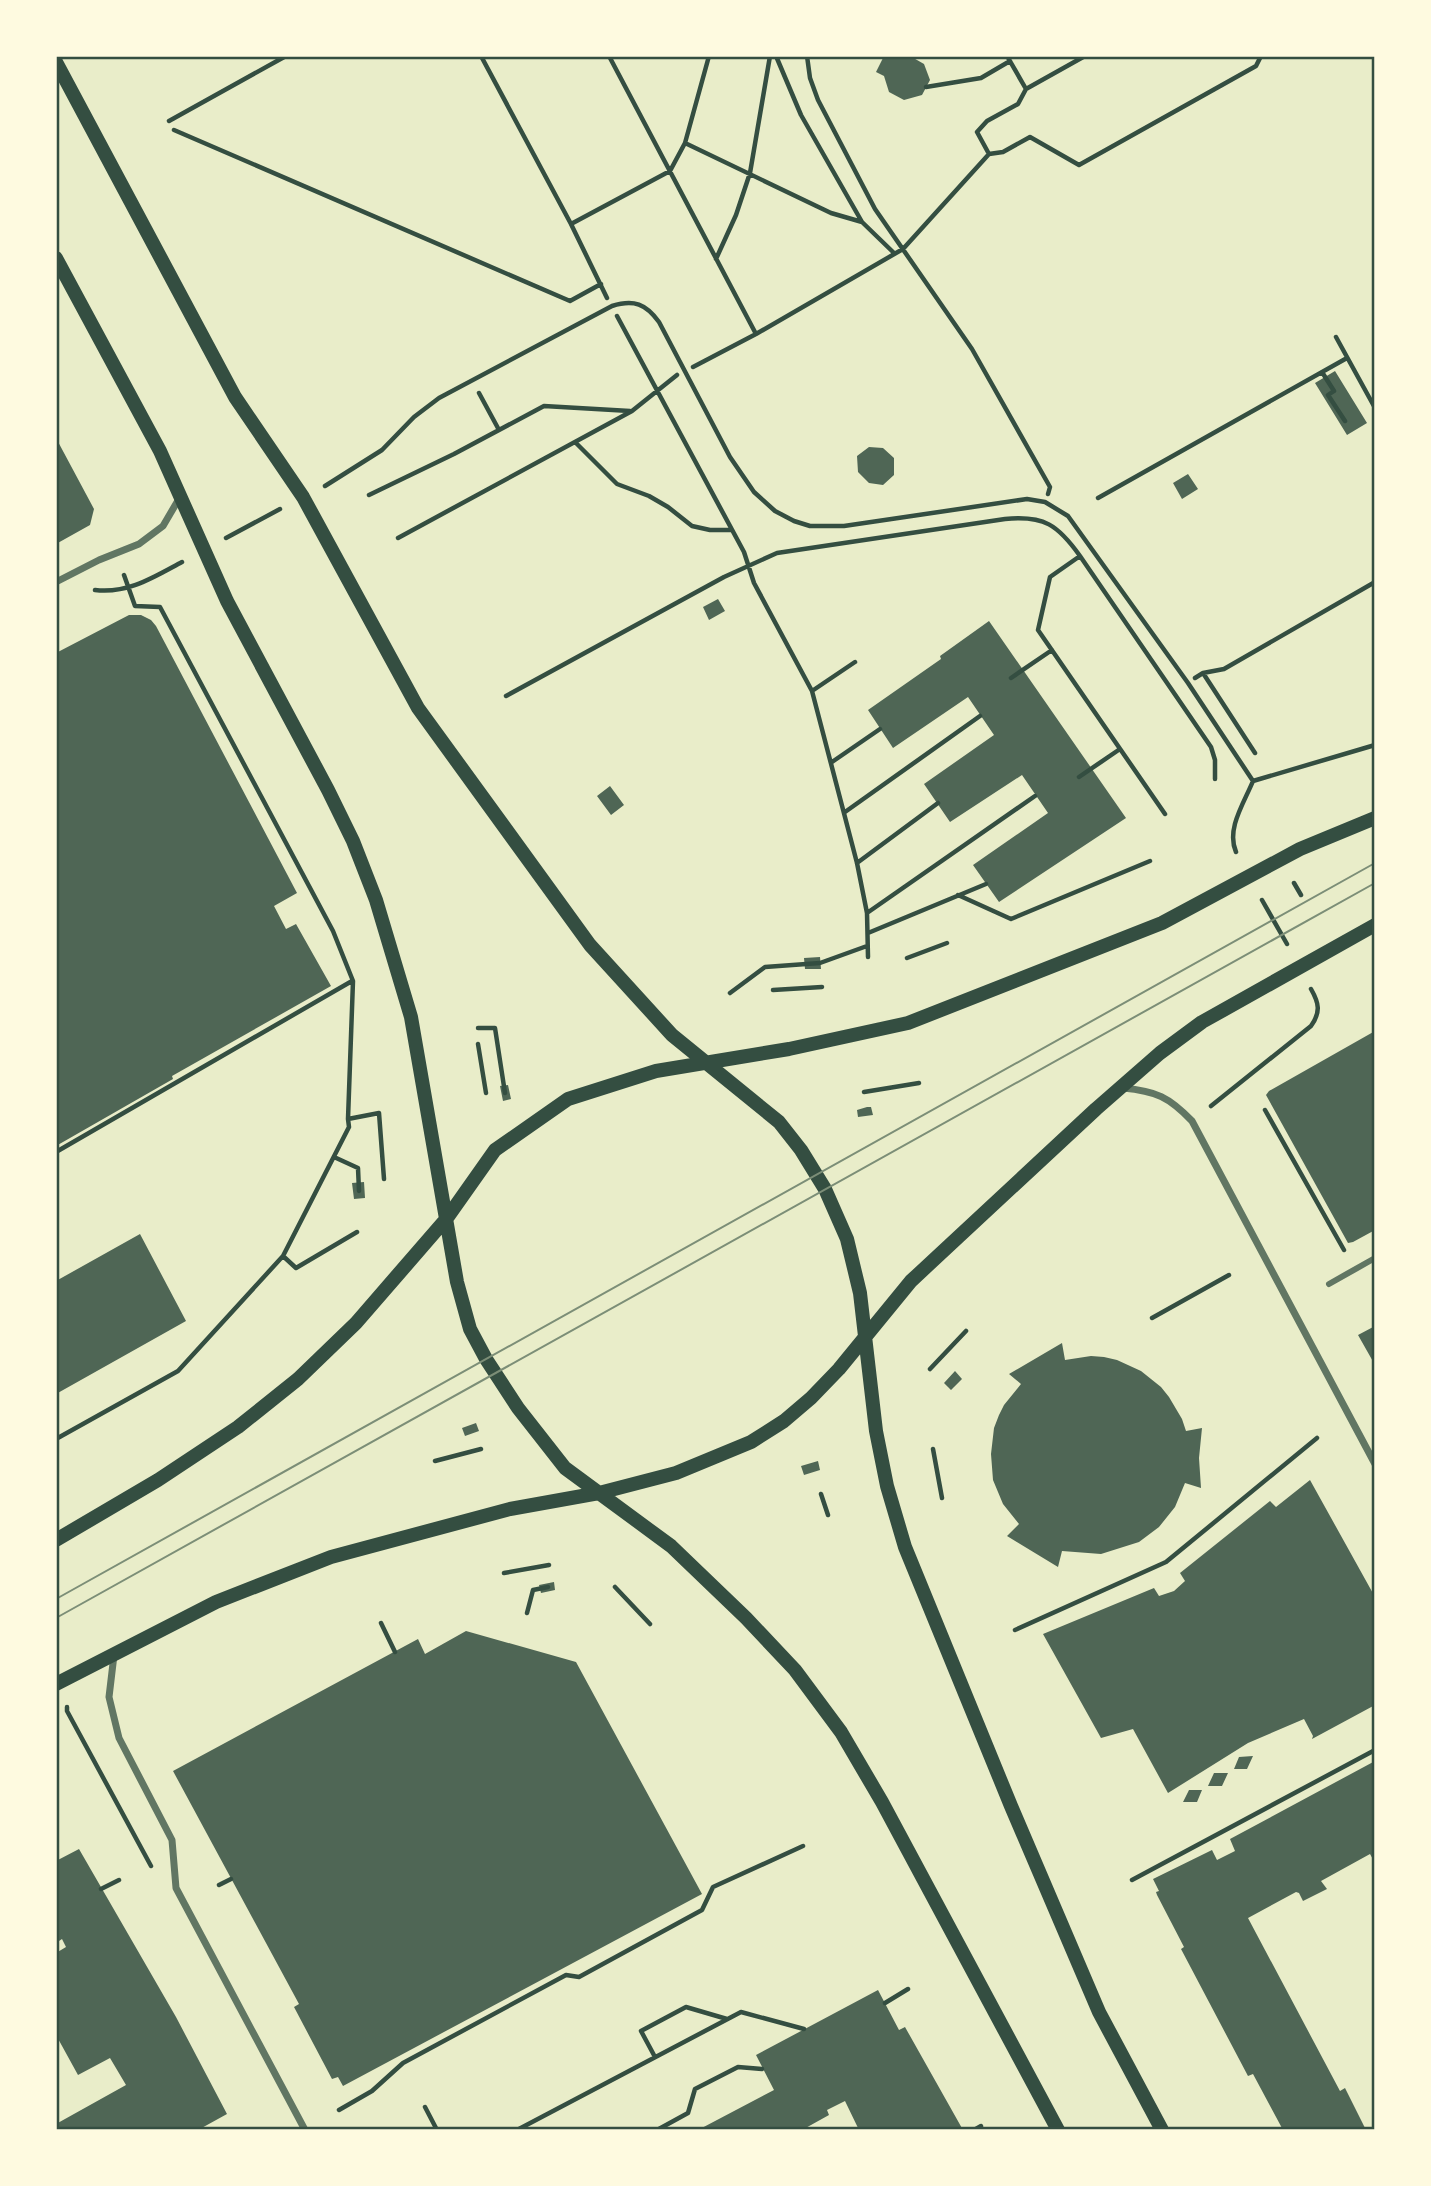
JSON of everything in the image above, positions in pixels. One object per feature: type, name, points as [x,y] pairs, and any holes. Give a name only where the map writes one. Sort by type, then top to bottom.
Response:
[{"type":"main road","points":[[56,62],[235,397],[308,506],[418,708],[590,944],[672,1035],[779,1122],[801,1150],[825,1189],[847,1239],[860,1293],[876,1431],[887,1486],[905,1547],[1099,2012],[1162,2130]]},
{"type":"main road","points":[[56,258],[160,451],[227,600],[353,841],[376,900],[411,1017],[457,1282],[470,1329],[494,1374],[565,1468],[671,1546],[746,1618],[795,1670],[841,1731],[1058,2130]]},
{"type":"main road","points":[[56,1540],[158,1480],[238,1427],[298,1379],[356,1323],[447,1218],[495,1150],[568,1099],[656,1071],[708,1064],[908,1023],[1162,922],[1300,849],[1375,818]]},
{"type":"main road","points":[[61,1681],[216,1602],[331,1557],[510,1509],[599,1493],[677,1473],[751,1443],[811,1398],[839,1369],[911,1281],[1120,1087],[1195,1027],[1375,925]]},
{"type":"street","points":[[56,582],[99,560],[139,544],[163,526],[180,496]]},
{"type":"street","points":[[1120,1087],[1162,1095],[1192,1121],[1375,1464]]},
{"type":"street","points":[[1329,1284],[1375,1258]]},
{"type":"street","points":[[114,1654],[109,1697],[119,1738],[172,1840],[176,1888],[305,2130]]},
{"type":"path","points":[[169,121],[286,56]]},
{"type":"path","points":[[481,56],[571,224],[607,298]]},
{"type":"path","points":[[609,56],[756,334]]},
{"type":"path","points":[[571,224],[670,171],[685,143],[709,56]]},
{"type":"path","points":[[716,259],[736,215],[750,173],[770,56]]},
{"type":"path","points":[[776,56],[801,115],[862,222],[894,253]]},
{"type":"path","points":[[807,56],[810,78],[818,100],[875,209],[972,349],[1050,486],[1048,494]]},
{"type":"path","points":[[989,154],[977,132],[987,121],[1018,104],[1026,89],[1085,56]]},
{"type":"path","points":[[693,367],[903,249],[989,154],[1003,152],[1030,137],[1079,165],[1256,66],[1261,56]]},
{"type":"path","points":[[926,87],[981,78],[1009,59],[1026,89]]},
{"type":"path","points":[[174,130],[569,301],[601,284]]},
{"type":"path","points":[[685,143],[831,213],[862,222]]},
{"type":"path","points":[[326,485],[375,456],[425,407],[439,398],[612,306],[633,302],[642,304],[659,322],[730,457],[754,492],[775,511],[794,521],[810,526],[844,526],[1027,499],[1045,502],[1068,516],[1149,628],[1253,781]]},
{"type":"path","points":[[617,316],[733,530],[744,552],[754,583],[812,691],[857,863],[867,913],[868,957]]},
{"type":"path","points":[[1336,337],[1375,408]]},
{"type":"path","points":[[1098,498],[1347,358]]},
{"type":"path","points":[[1322,372],[1334,391],[1328,394],[1345,421]]},
{"type":"path","points":[[398,538],[632,411],[677,375]]},
{"type":"path","points":[[479,393],[499,430]]},
{"type":"path","points":[[369,495],[544,406],[632,411]]},
{"type":"path","points":[[575,442],[617,484],[649,496],[692,526],[710,530],[733,530]]},
{"type":"path","points":[[226,538],[279,510]]},
{"type":"path","points":[[1040,520],[1043,512]]},
{"type":"path","points":[[506,696],[724,577],[777,553],[1005,519],[1031,518],[1040,520],[1062,533],[1080,556],[1211,747],[1215,760],[1215,779]]},
{"type":"path","points":[[1080,556],[1050,578],[1038,630],[1165,814]]},
{"type":"path","points":[[89,589],[101,591],[137,586],[178,564]]},
{"type":"path","points":[[56,1439],[178,1371],[284,1256],[349,1128],[353,981],[332,930],[160,607],[135,606],[121,567]]},
{"type":"path","points":[[1195,678],[1203,673],[1224,668],[1375,582]]},
{"type":"path","points":[[1011,678],[1052,650]]},
{"type":"path","points":[[812,691],[855,662]]},
{"type":"path","points":[[1203,673],[1255,753]]},
{"type":"path","points":[[1174,692],[1180,688]]},
{"type":"path","points":[[845,811],[980,716]]},
{"type":"path","points":[[832,762],[880,729]]},
{"type":"path","points":[[1253,781],[1375,745]]},
{"type":"path","points":[[1079,777],[1120,749]]},
{"type":"path","points":[[1235,850],[1234,826],[1253,781]]},
{"type":"path","points":[[867,913],[1035,796]]},
{"type":"path","points":[[857,863],[938,803]]},
{"type":"path","points":[[958,895],[1011,919],[1150,860]]},
{"type":"path","points":[[1294,883],[1301,895]]},
{"type":"path","points":[[868,933],[986,884]]},
{"type":"path","points":[[1262,900],[1269,912]]},
{"type":"path","points":[[907,958],[947,943]]},
{"type":"path","points":[[730,993],[765,967],[821,963],[867,946]]},
{"type":"path","points":[[56,1152],[353,981]]},
{"type":"path","points":[[773,990],[822,987]]},
{"type":"path","points":[[1217,1102],[1311,1026],[1319,1009],[1313,992]]},
{"type":"path","points":[[478,1028],[495,1028],[505,1093]]},
{"type":"path","points":[[478,1044],[486,1093]]},
{"type":"path","points":[[864,1092],[919,1083]]},
{"type":"path","points":[[1265,1111],[1354,1270]]},
{"type":"path","points":[[348,1119],[379,1113],[384,1180]]},
{"type":"path","points":[[334,1157],[358,1168],[359,1191]]},
{"type":"path","points":[[284,1256],[296,1268],[357,1232]]},
{"type":"path","points":[[1152,1318],[1229,1275]]},
{"type":"path","points":[[930,1369],[966,1331]]},
{"type":"path","points":[[1015,1630],[1166,1562],[1317,1438]]},
{"type":"path","points":[[435,1461],[481,1449]]},
{"type":"path","points":[[933,1449],[942,1498]]},
{"type":"path","points":[[821,1494],[828,1515]]},
{"type":"path","points":[[504,1573],[549,1565]]},
{"type":"path","points":[[527,1613],[533,1590],[548,1587]]},
{"type":"path","points":[[615,1587],[650,1624]]},
{"type":"path","points":[[381,1623],[396,1652]]},
{"type":"path","points":[[61,1681],[67,1711],[147,1862],[176,1888]]},
{"type":"path","points":[[1132,1880],[1375,1750]]},
{"type":"path","points":[[339,2110],[372,2091],[404,2063],[566,1975],[579,1977],[702,1910],[713,1886],[803,1846]]},
{"type":"path","points":[[219,1885],[231,1879]]},
{"type":"path","points":[[101,1889],[119,1880]]},
{"type":"path","points":[[885,2003],[908,1989]]},
{"type":"path","points":[[655,2057],[641,2031],[686,2007],[727,2019]]},
{"type":"path","points":[[517,2130],[741,2012],[804,2029]]},
{"type":"path","points":[[657,2130],[688,2113],[695,2089],[738,2067],[762,2069]]},
{"type":"path","points":[[425,2107],[437,2130]]},
{"type":"path","points":[[974,2130],[981,2126]]},
{"type":"building","points":[[884,56],[910,56],[924,64],[930,80],[922,95],[904,100],[889,92],[884,76],[876,72]]},
{"type":"building","points":[[1335,371],[1367,423],[1347,435],[1315,383]]},
{"type":"building","points":[[56,438],[94,509],[90,525],[56,544]]},
{"type":"building","points":[[869,447],[883,448],[894,458],[894,475],[883,485],[869,483],[858,472],[857,456]]},
{"type":"building","points":[[1188,474],[1198,489],[1182,499],[1173,483]]},
{"type":"building","points":[[718,599],[725,611],[709,620],[703,607]]},
{"type":"building","points":[[129,615],[141,615],[156,626],[297,893],[274,906],[286,929],[296,924],[331,986],[172,1076],[173,1079],[56,1146],[56,653]]},
{"type":"building","points":[[989,621],[1126,818],[999,902],[973,865],[1048,813],[1022,775],[950,822],[924,784],[994,735],[968,697],[893,748],[868,710],[941,659],[940,656]]},
{"type":"building","points":[[610,786],[624,805],[611,815],[597,796]]},
{"type":"building","points":[[820,957],[821,969],[805,969],[804,958]]},
{"type":"building","points":[[1375,1031],[1375,1230],[1348,1243],[1266,1095]]},
{"type":"building","points":[[508,1085],[511,1099],[503,1101],[500,1086]]},
{"type":"building","points":[[871,1107],[873,1115],[858,1117],[857,1110]]},
{"type":"building","points":[[364,1182],[365,1198],[354,1199],[352,1183]]},
{"type":"building","points":[[140,1234],[186,1321],[56,1394],[56,1281]]},
{"type":"building","points":[[1375,1326],[1375,1365],[1358,1335]]},
{"type":"building","points":[[1062,1343],[1065,1360],[1104,1357],[1141,1371],[1169,1397],[1186,1431],[1202,1428],[1199,1458],[1201,1488],[1185,1483],[1175,1507],[1159,1527],[1139,1542],[1101,1554],[1062,1551],[1058,1567],[1007,1536],[1019,1524],[1003,1504],[993,1480],[991,1454],[994,1428],[999,1415],[1021,1384],[1009,1374]]},
{"type":"building","points":[[955,1371],[962,1379],[951,1390],[944,1383]]},
{"type":"building","points":[[476,1423],[479,1431],[465,1436],[462,1428]]},
{"type":"building","points":[[818,1461],[820,1470],[804,1475],[801,1466]]},
{"type":"building","points":[[1310,1480],[1375,1597],[1375,1705],[1312,1739],[1304,1719],[1248,1743],[1168,1793],[1133,1729],[1101,1738],[1043,1634],[1154,1588],[1159,1596],[1174,1591],[1185,1581],[1180,1573],[1270,1501],[1276,1507]]},
{"type":"building","points":[[554,1582],[555,1590],[541,1593],[539,1585]]},
{"type":"building","points":[[466,1631],[576,1662],[702,1894],[343,2086],[338,2077],[332,2079],[294,2007],[299,2004],[173,1771],[418,1639],[425,1654]]},
{"type":"building","points":[[1253,1756],[1247,1769],[1234,1769],[1239,1757]]},
{"type":"building","points":[[1375,1761],[1375,1863],[1370,1854],[1321,1881],[1327,1889],[1303,1901],[1296,1892],[1248,1918],[1340,2091],[1345,2088],[1366,2130],[1283,2130],[1253,2074],[1248,2076],[1181,1949],[1184,1947],[1157,1895],[1156,1892],[1159,1891],[1153,1879],[1212,1850],[1217,1860],[1235,1851],[1230,1839]]},
{"type":"building","points":[[1214,1773],[1228,1773],[1222,1786],[1208,1786]]},
{"type":"building","points":[[1189,1790],[1202,1790],[1197,1802],[1183,1802]]},
{"type":"building","points":[[79,1849],[176,2017],[227,2114],[198,2130],[56,2130],[56,2124],[126,2085],[110,2058],[78,2075],[56,2035],[56,1953],[66,1947],[62,1939],[56,1943],[56,1861]]},
{"type":"building","points":[[878,1990],[899,2030],[905,2027],[963,2130],[859,2130],[845,2101],[827,2110],[829,2115],[802,2130],[698,2130],[774,2090],[756,2055]]},
{"type":"tram line","points":[[56,1599],[1375,863]]},
{"type":"tram line","points":[[56,1618],[1375,883]]}]
